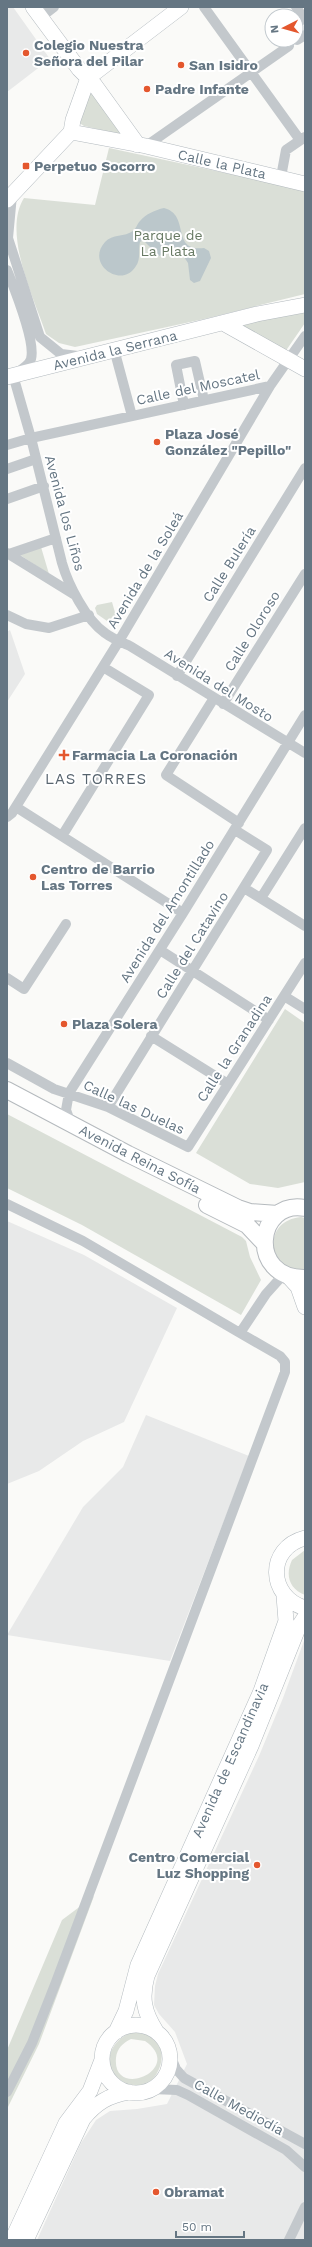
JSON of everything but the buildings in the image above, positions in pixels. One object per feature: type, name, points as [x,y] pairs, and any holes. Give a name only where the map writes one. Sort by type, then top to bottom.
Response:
[{"type":"main road","name":"Avenida Reina Sofía","points":[[7,1090],[72,1125],[238,1208],[250,1212],[278,1214],[288,1208],[305,1208]]},
{"type":"main road","name":"Avenida Reina Sofía","points":[[7,1101],[247,1225],[264,1243],[266,1254],[281,1272]]},
{"type":"main road","points":[[264,1243],[270,1222],[278,1214]]},
{"type":"main road","points":[[281,1272],[305,1278]]},
{"type":"street","points":[[54,7],[37,12],[79,70],[88,78],[142,146],[286,48]]},
{"type":"street","points":[[89,357],[61,354],[44,343],[40,337],[8,238],[9,197],[71,132],[73,120],[88,78],[181,7]]},
{"type":"street","points":[[204,7],[303,139],[286,150],[281,177]]},
{"type":"street","points":[[296,7],[305,20]]},
{"type":"street","name":"Calle la Plata","points":[[71,132],[142,146],[281,177],[305,184]]},
{"type":"street","points":[[7,270],[30,339],[32,358],[29,363],[10,376]]},
{"type":"street","name":"Avenida la Serrana","points":[[10,376],[257,314],[305,305]]},
{"type":"street","points":[[222,324],[305,369]]},
{"type":"street","name":"Avenida de la Soleá","points":[[7,817],[16,807],[119,641],[270,386],[305,336]]},
{"type":"street","name":"Calle del Moscatel","points":[[114,349],[132,416]]},
{"type":"street","points":[[184,405],[176,365],[195,361],[204,400]]},
{"type":"street","name":"Avenida los Liños","points":[[10,376],[32,438],[65,575],[76,596],[104,633],[119,641]]},
{"type":"street","name":"Calle del Moscatel","points":[[7,445],[32,438],[270,386]]},
{"type":"street","points":[[7,469],[36,459]]},
{"type":"street","name":"Calle Bulería","points":[[177,676],[305,468]]},
{"type":"street","points":[[7,499],[44,486]]},
{"type":"street","points":[[8,553],[56,538]]},
{"type":"street","points":[[8,553],[76,596]]},
{"type":"street","name":"Calle Oloroso","points":[[223,704],[305,574]]},
{"type":"street","points":[[8,615],[26,624],[49,628],[89,614]]},
{"type":"street","name":"Avenida del Mosto","points":[[119,641],[305,753]]},
{"type":"street","points":[[62,836],[149,695],[103,667]]},
{"type":"street","points":[[214,698],[166,775],[237,827]]},
{"type":"street","name":"Avenida del Amontillado","points":[[72,1125],[66,1110],[69,1093],[237,827],[305,715]]},
{"type":"street","points":[[16,807],[183,913]]},
{"type":"street","name":"Calle del Catavino","points":[[108,1107],[267,850],[237,827]]},
{"type":"street","points":[[261,898],[305,828]]},
{"type":"street","points":[[244,888],[305,926]]},
{"type":"street","points":[[7,978],[24,989],[66,924]]},
{"type":"street","points":[[160,950],[269,1020]]},
{"type":"street","name":"Calle la Granadina","points":[[188,1147],[305,963]]},
{"type":"street","points":[[284,996],[305,1009]]},
{"type":"street","points":[[151,1036],[228,1084]]},
{"type":"street","name":"Calle las Duelas","points":[[7,1064],[54,1089],[108,1107],[188,1147]]},
{"type":"street","points":[[7,1204],[83,1241],[280,1356],[285,1362],[285,1372],[56,1982],[32,2043],[7,2092]]},
{"type":"street","points":[[240,1333],[281,1272]]},
{"type":"street","points":[[269,1289],[281,1272]]},
{"type":"street","points":[[281,1272],[298,1287],[305,1307]]},
{"type":"street","name":"Avenida de Escandinavia","points":[[12,2240],[61,2134],[76,2108],[90,2091],[102,2060],[105,2044],[116,2032],[126,2011],[138,1965],[261,1692],[286,1621],[284,1596],[277,1578],[277,1569],[284,1551],[303,1536]]},
{"type":"street","points":[[284,1596],[290,1602],[305,1608]]},
{"type":"street","name":"Avenida de Escandinavia","points":[[170,2055],[166,2042],[156,2031],[144,2009],[143,1994],[147,1976],[251,1746],[299,1626],[305,1616]]},
{"type":"street","points":[[116,2032],[127,2026],[140,2025],[156,2031]]},
{"type":"street","points":[[26,2240],[83,2119],[93,2107],[104,2099],[115,2094],[144,2092],[152,2089],[166,2075],[170,2065],[170,2055]]},
{"type":"street","name":"Calle Mediodía","points":[[170,2055],[176,2069],[184,2078],[305,2144]]},
{"type":"street","points":[[102,2060],[106,2073],[113,2084],[129,2092]]},
{"type":"street","name":"Calle Mediodía","points":[[152,2089],[177,2090],[188,2095],[290,2152],[305,2166]]},
{"type":"street","points":[[289,2240],[305,2206]]},
{"type":"shaded area","name":"Colegio Nuestra Señora del Pilar","points":[[7,7],[13,7],[50,59],[7,92]]},
{"type":"shaded area","points":[[164,208],[172,212],[177,218],[187,244],[194,248],[204,248],[209,251],[211,258],[200,281],[194,283],[190,280],[188,263],[178,248],[172,247],[165,254],[159,256],[143,240],[140,242],[138,263],[130,273],[115,275],[102,266],[99,258],[100,250],[108,239],[130,233],[145,216]]},
{"type":"shaded area","points":[[10,630],[25,674],[7,702],[7,632]]},
{"type":"shaded area","points":[[7,1221],[84,1255],[177,1308],[124,1422],[83,1441],[39,1471],[7,1484]]},
{"type":"shaded area","points":[[146,1415],[249,1456],[170,1661],[7,1635],[83,1507],[123,1467]]},
{"type":"shaded area","name":"Centro Comercial Luz Shopping","points":[[305,1638],[305,2240],[37,2240],[81,2143],[96,2120],[110,2111],[137,2109],[167,2104],[187,2064],[175,2032],[159,2014],[154,2005],[155,1986],[158,1974],[259,1756],[283,1698]]},
{"type":"green space","points":[[90,87],[124,135],[84,126],[78,122]]},
{"type":"green space","name":"Parque de La Plata","points":[[109,148],[305,190],[305,294],[204,319],[75,347],[59,343],[46,334],[22,266],[16,229],[18,212],[24,198],[95,205]]},
{"type":"green space","points":[[305,312],[305,323],[285,352],[239,324]]},
{"type":"green space","points":[[41,547],[49,574],[20,555]]},
{"type":"green space","points":[[112,602],[116,616],[107,621],[97,614],[95,608],[97,605]]},
{"type":"green space","points":[[285,1009],[305,1023],[305,1182],[278,1188],[250,1184],[196,1153]]},
{"type":"green space","points":[[7,1114],[242,1237],[246,1241],[250,1257],[261,1280],[241,1315],[82,1225],[7,1188]]},
{"type":"green space","points":[[301,1217],[305,1218],[305,1269],[293,1269],[283,1264],[277,1257],[274,1247],[274,1237],[279,1228],[288,1221]]},
{"type":"green space","points":[[305,1550],[305,1595],[295,1589],[292,1585],[289,1571],[292,1560]]},
{"type":"green space","points":[[94,1896],[39,2044],[7,2109],[7,2050],[62,1920]]},
{"type":"green space","points":[[131,2033],[148,2035],[158,2043],[162,2055],[160,2067],[154,2078],[144,2085],[132,2086],[118,2078],[110,2065],[111,2052],[114,2046],[124,2036]],"holes":[[[131,2039],[145,2041],[155,2052],[157,2062],[153,2070],[144,2076],[134,2079],[125,2077],[118,2071],[116,2058],[119,2049],[123,2044]]]},
{"type":"place","name":"Colegio Nuestra Señora del Pilar","points":[[26,53]]},
{"type":"place","name":"San Isidro","points":[[181,65]]},
{"type":"place","name":"Padre Infante","points":[[147,89]]},
{"type":"place","name":"Perpetuo Socorro","points":[[26,166]]},
{"type":"place","name":"Plaza José González \"Pepillo\"","points":[[157,442]]},
{"type":"place","name":"Farmacia La Coronación","points":[[64,755]]},
{"type":"place","name":"Centro de Barrio Las Torres","points":[[33,877]]},
{"type":"place","name":"Plaza Solera","points":[[64,1024]]},
{"type":"place","name":"Centro Comercial Luz Shopping","points":[[257,1865]]},
{"type":"place","name":"Obramat","points":[[156,2192]]},
{"type":"district","name":"LAS TORRES","points":[[96,779]]}]
